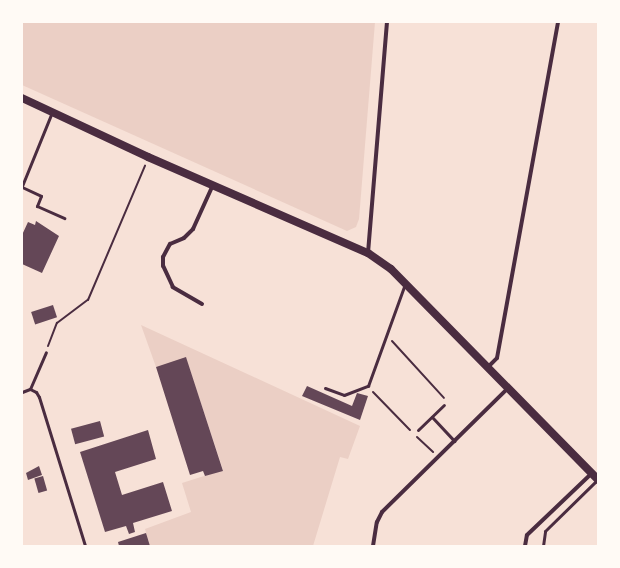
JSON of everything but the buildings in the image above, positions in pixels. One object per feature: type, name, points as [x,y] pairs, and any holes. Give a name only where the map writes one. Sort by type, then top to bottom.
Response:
[{"type":"main road","points":[[22,98],[148,157],[368,253],[391,269],[596,477]]},
{"type":"street","points":[[368,253],[387,22]]},
{"type":"street","points":[[487,368],[497,358],[558,22]]},
{"type":"street","points":[[202,304],[173,287],[163,266],[163,257],[170,244],[184,238],[193,229],[213,185]]},
{"type":"street","points":[[373,546],[376,522],[382,512],[508,388]]},
{"type":"street","points":[[525,546],[527,535],[596,477]]},
{"type":"lane","points":[[52,112],[22,187],[41,196],[37,206],[64,218]]},
{"type":"lane","points":[[325,388],[344,395],[368,386],[405,284]]},
{"type":"lane","points":[[22,392],[30,389],[46,352]]},
{"type":"lane","points":[[30,389],[36,392],[39,397],[85,546]]},
{"type":"lane","points":[[418,430],[444,405]]},
{"type":"lane","points":[[432,417],[454,441]]},
{"type":"lane","points":[[543,546],[545,531],[596,477]]},
{"type":"path","points":[[46,352],[57,323],[88,300],[148,157]]},
{"type":"path","points":[[388,346],[393,333]]},
{"type":"path","points":[[391,340],[444,398],[444,405]]},
{"type":"path","points":[[375,386],[372,393],[438,457]]},
{"type":"shaded area","points":[[22,22],[375,22],[359,219],[356,227],[347,231],[22,85]]},
{"type":"shaded area","points":[[141,325],[360,426],[348,459],[340,457],[313,546],[150,546],[145,529],[191,512],[182,483],[223,470],[186,358],[156,367]]}]
